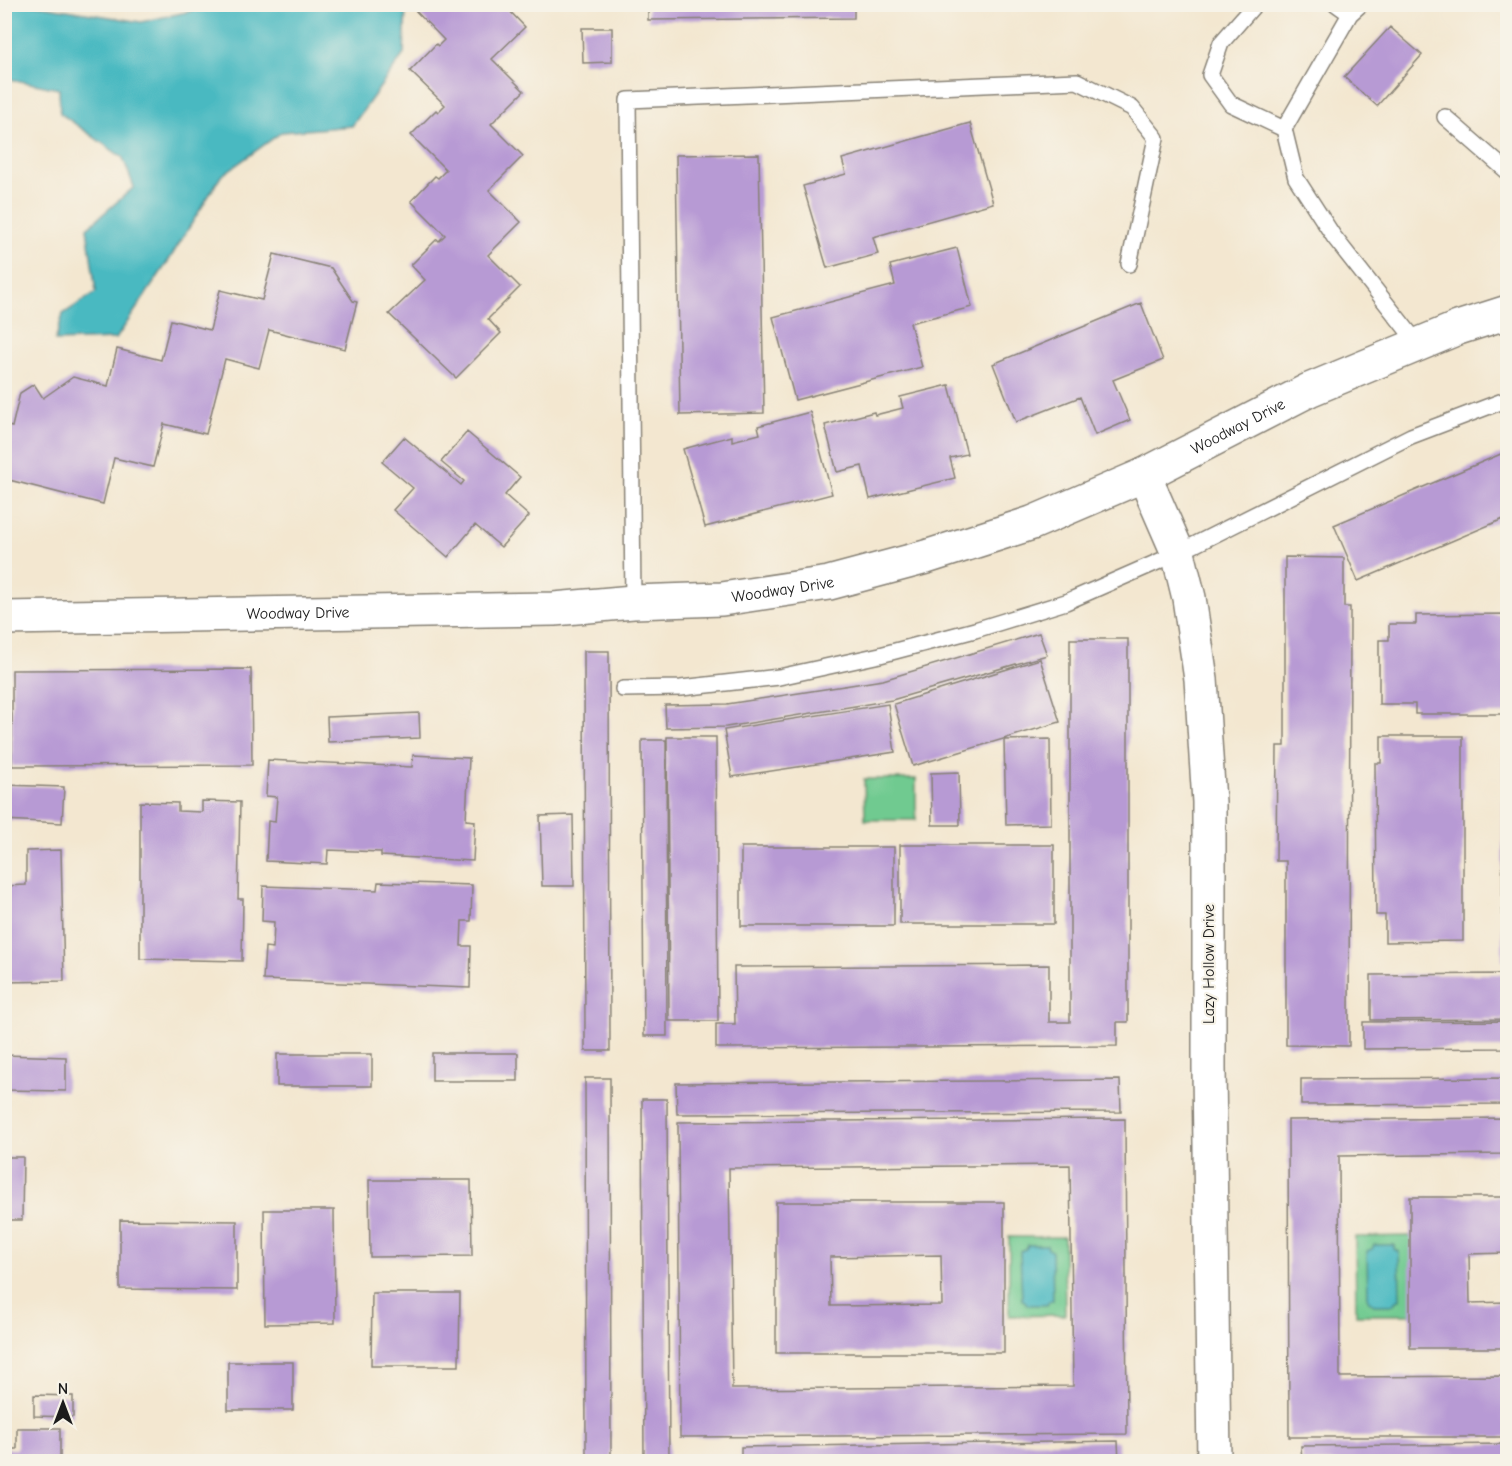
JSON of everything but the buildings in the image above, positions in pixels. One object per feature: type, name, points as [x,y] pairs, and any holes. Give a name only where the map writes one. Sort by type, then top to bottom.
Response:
[{"type":"street","name":"Woodway Drive","points":[[4,618],[554,609],[633,602],[722,600],[829,583],[926,557],[1032,523],[1144,475],[1309,390],[1458,328],[1508,312]]},
{"type":"street","name":"Lazy Hollow Drive","points":[[1144,475],[1178,553],[1189,598],[1201,679],[1209,802],[1209,1068],[1214,1461]]},
{"type":"lane","points":[[1255,4],[1221,43],[1210,75],[1231,104],[1284,129]]},
{"type":"lane","points":[[1336,4],[1356,9],[1284,129],[1296,178],[1334,237],[1418,344]]},
{"type":"lane","points":[[633,602],[628,100],[1077,81],[1132,108],[1156,138],[1129,264]]},
{"type":"lane","points":[[1445,117],[1508,172]]},
{"type":"lane","points":[[623,689],[681,688],[779,677],[880,655],[975,630],[1066,602],[1178,553],[1411,436],[1508,399]]},
{"type":"green space","points":[[864,779],[916,779],[916,820],[865,820]]},
{"type":"green space","points":[[1411,1236],[1412,1315],[1356,1315],[1355,1237]]},
{"type":"green space","points":[[1009,1237],[1064,1237],[1065,1315],[1009,1316]]},
{"type":"water","points":[[5,4],[36,5],[141,22],[191,11],[197,5],[406,5],[404,54],[352,126],[282,132],[221,176],[116,339],[55,341],[63,314],[96,292],[87,228],[134,187],[123,158],[60,113],[59,89],[5,78]]},
{"type":"water","points":[[1028,1245],[1047,1245],[1052,1252],[1053,1300],[1047,1305],[1027,1305],[1022,1300],[1020,1251],[1026,1249]]},
{"type":"water","points":[[1374,1245],[1394,1245],[1394,1249],[1399,1252],[1400,1300],[1393,1305],[1374,1305],[1368,1300],[1367,1251]]}]
